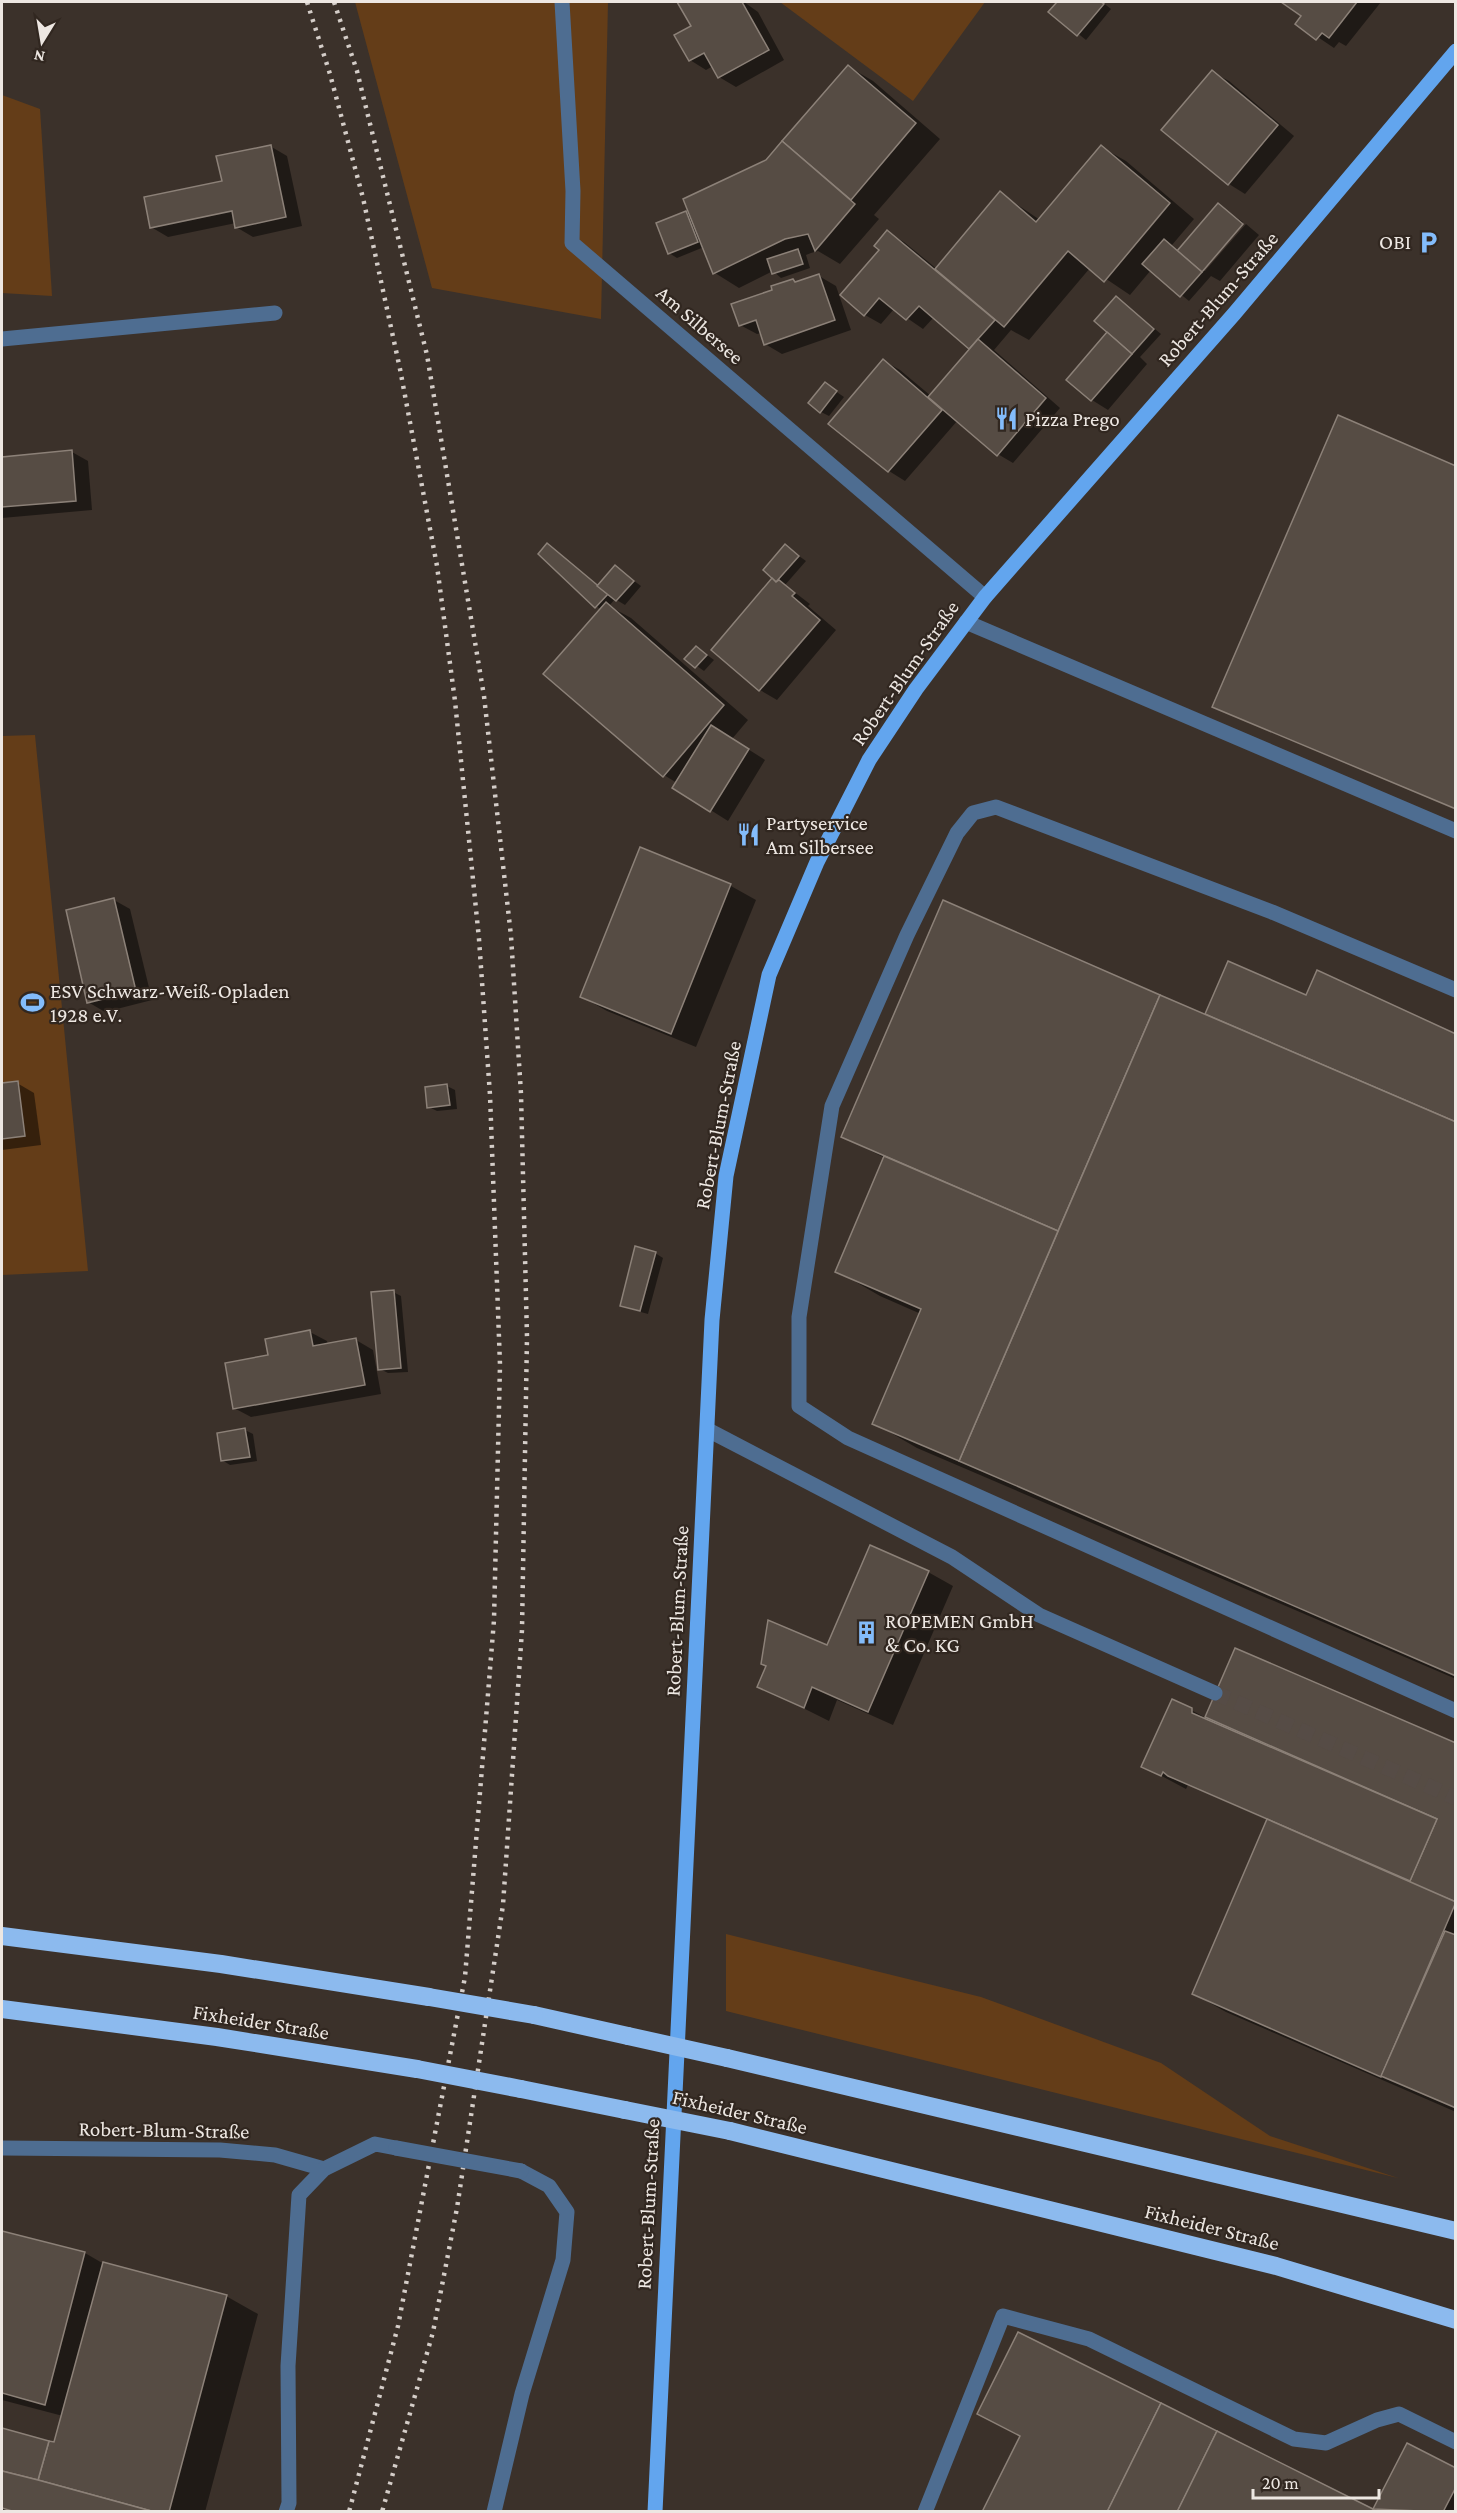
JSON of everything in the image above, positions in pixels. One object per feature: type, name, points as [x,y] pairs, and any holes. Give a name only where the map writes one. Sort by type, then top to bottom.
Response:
[{"type":"highway","points":[[2,1936],[221,1964],[429,1996],[534,2015],[727,2058],[1455,2231]]},
{"type":"highway","name":"Fixheider Straße","points":[[2,2009],[218,2037],[417,2069],[730,2131],[1276,2266],[1455,2320]]},
{"type":"main road","name":"Robert-Blum-Straße","points":[[655,2511],[712,1320],[726,1176],[769,975],[817,862],[869,760],[916,689],[985,597],[1234,314],[1455,51]]},
{"type":"street","name":"Am Silbersee","points":[[561,2],[573,191],[572,243],[985,597]]},
{"type":"street","points":[[2,339],[275,313]]},
{"type":"street","points":[[966,622],[1455,831]]},
{"type":"street","points":[[1455,990],[1272,912],[996,807],[973,813],[957,833],[922,904],[832,1106],[799,1317],[799,1406],[848,1438],[1455,1710]]},
{"type":"street","points":[[708,1430],[952,1557],[1039,1615],[1215,1693]]},
{"type":"street","points":[[286,2511],[289,2504],[288,2366],[300,2195],[324,2169],[375,2144],[520,2170],[549,2186],[567,2212],[563,2260],[522,2394],[494,2511]]},
{"type":"street","name":"Robert-Blum-Straße","points":[[2,2148],[220,2150],[275,2155],[324,2169]]},
{"type":"street","points":[[925,2511],[1003,2316],[1089,2339],[1294,2439],[1326,2443],[1377,2420],[1399,2414],[1455,2442]]},
{"type":"shaded area","points":[[355,2],[608,2],[601,319],[432,288]]},
{"type":"shaded area","points":[[780,2],[985,2],[913,101]]},
{"type":"shaded area","points":[[2,95],[40,109],[52,296],[2,293]]},
{"type":"shaded area","name":"ESV Schwarz-Weiß-Opladen 1928 e.V.","points":[[35,735],[88,1271],[2,1275],[2,736]]},
{"type":"shaded area","points":[[726,1934],[981,1997],[1161,2063],[1270,2136],[1398,2178],[726,2011]]},
{"type":"building","points":[[677,2],[742,2],[769,50],[718,78],[704,53],[689,61],[674,35],[691,26]]},
{"type":"building","points":[[1057,2],[1101,2],[1104,4],[1077,36],[1048,12]]},
{"type":"building","points":[[1281,2],[1357,2],[1329,38],[1322,33],[1316,40],[1295,24],[1301,16]]},
{"type":"building","points":[[848,65],[916,123],[851,200],[782,141]]},
{"type":"building","points":[[1212,70],[1278,125],[1228,185],[1161,130]]},
{"type":"building","points":[[782,141],[855,204],[815,251],[808,234],[785,239],[713,274],[683,199],[766,160]]},
{"type":"building","points":[[271,145],[286,217],[235,228],[232,211],[150,228],[144,197],[222,181],[216,156]]},
{"type":"building","points":[[1101,145],[1170,203],[1104,282],[1068,251],[1004,327],[935,269],[1000,191],[1036,222]]},
{"type":"building","points":[[1218,203],[1243,224],[1202,272],[1177,251]]},
{"type":"building","points":[[686,211],[698,242],[668,254],[656,223]]},
{"type":"building","points":[[887,230],[995,320],[969,349],[919,306],[906,320],[879,298],[864,316],[840,295],[879,250],[874,246]]},
{"type":"building","points":[[1164,239],[1202,272],[1180,297],[1142,264]]},
{"type":"building","points":[[798,249],[803,264],[772,274],[767,259]]},
{"type":"building","points":[[819,274],[835,320],[764,345],[756,320],[739,326],[731,304],[772,290],[771,286],[793,279],[795,282]]},
{"type":"building","points":[[1116,296],[1154,329],[1132,354],[1094,321]]},
{"type":"building","points":[[1107,332],[1132,354],[1091,401],[1066,380]]},
{"type":"building","points":[[978,339],[1046,398],[997,456],[928,397]]},
{"type":"building","points":[[883,359],[942,410],[888,472],[828,424]]},
{"type":"building","points":[[825,382],[837,391],[820,413],[808,403]]},
{"type":"building","points":[[1338,415],[1456,466],[1456,809],[1212,707]]},
{"type":"building","points":[[72,450],[76,501],[2,507],[2,457]]},
{"type":"building","points":[[547,543],[608,594],[595,608],[538,554]]},
{"type":"building","points":[[785,544],[799,556],[776,582],[763,570]]},
{"type":"building","points":[[615,565],[634,581],[616,601],[597,586]]},
{"type":"building","points":[[772,578],[776,582],[779,580],[795,593],[792,596],[820,620],[759,691],[711,650]]},
{"type":"building","points":[[606,602],[724,705],[663,777],[543,674]]},
{"type":"building","points":[[696,646],[707,655],[695,668],[684,659]]},
{"type":"building","points":[[711,725],[749,749],[710,812],[672,788]]},
{"type":"building","points":[[640,847],[731,884],[671,1034],[580,997]]},
{"type":"building","points":[[114,898],[136,991],[87,1003],[66,910]]},
{"type":"building","points":[[943,900],[1160,995],[1058,1231],[841,1137]]},
{"type":"building","points":[[1228,961],[1306,995],[1317,970],[1456,1034],[1456,1122],[1205,1014]]},
{"type":"building","points":[[1160,995],[1456,1122],[1456,1676],[959,1461]]},
{"type":"building","points":[[18,1081],[25,1136],[2,1139],[2,1083]]},
{"type":"building","points":[[447,1084],[450,1105],[427,1108],[425,1087]]},
{"type":"building","points":[[884,1156],[1058,1231],[959,1461],[872,1424],[921,1309],[835,1272]]},
{"type":"building","points":[[635,1246],[656,1252],[640,1311],[620,1306]]},
{"type":"building","points":[[394,1290],[401,1368],[378,1370],[371,1292]]},
{"type":"building","points":[[310,1330],[313,1346],[356,1338],[365,1385],[233,1409],[225,1363],[268,1355],[265,1339]]},
{"type":"building","points":[[245,1428],[250,1457],[221,1461],[217,1433]]},
{"type":"building","name":"ROPEMEN GmbH & Co. KG","points":[[870,1545],[929,1571],[868,1712],[812,1687],[804,1708],[757,1687],[766,1666],[761,1664],[768,1620],[827,1645]]},
{"type":"building","points":[[1235,1648],[1456,1743],[1456,1902],[1409,1883],[1437,1819],[1205,1717]]},
{"type":"building","points":[[1172,1699],[1192,1708],[1192,1713],[1437,1819],[1410,1881],[1163,1772],[1161,1776],[1141,1767]]},
{"type":"building","points":[[1267,1819],[1456,1902],[1381,2077],[1192,1994]]},
{"type":"building","points":[[1445,1931],[1456,1935],[1456,2108],[1381,2076]]},
{"type":"building","points":[[2,2231],[85,2252],[45,2405],[2,2393]]},
{"type":"building","points":[[103,2262],[227,2295],[169,2512],[155,2512],[38,2480],[49,2441],[54,2442]]},
{"type":"building","points":[[1018,2332],[1161,2403],[1107,2512],[982,2512],[1020,2436],[977,2414]]},
{"type":"building","points":[[1161,2403],[1217,2431],[1177,2512],[1107,2512]]},
{"type":"building","points":[[2,2428],[49,2441],[38,2480],[2,2471]]},
{"type":"building","points":[[1217,2431],[1373,2509],[1377,2512],[1177,2512]]},
{"type":"building","points":[[1407,2443],[1456,2468],[1456,2487],[1443,2512],[1373,2509]]},
{"type":"building","points":[[2,2471],[155,2512],[15,2512],[2,2508]]},
{"type":"tunnel","points":[[1215,1693],[1456,1798]]},
{"type":"railway","points":[[307,2],[330,74],[363,198],[400,369],[437,566],[455,701],[479,939],[490,1095],[500,1365],[494,1620],[465,1977],[398,2326],[349,2512]]},
{"type":"railway","points":[[334,2],[357,71],[427,355],[484,696],[511,936],[521,1094],[527,1337],[522,1630],[503,1905],[457,2208],[433,2332],[382,2512]]},
{"type":"place","name":"OBI","points":[[1429,242]]},
{"type":"place","name":"Pizza Prego","points":[[1007,419]]},
{"type":"place","name":"Partyservice Am Silbersee","points":[[748,835]]},
{"type":"place","name":"ESV Schwarz-Weiß-Opladen 1928 e.V.","points":[[32,1003]]},
{"type":"place","name":"ROPEMEN GmbH & Co. KG","points":[[867,1633]]}]
